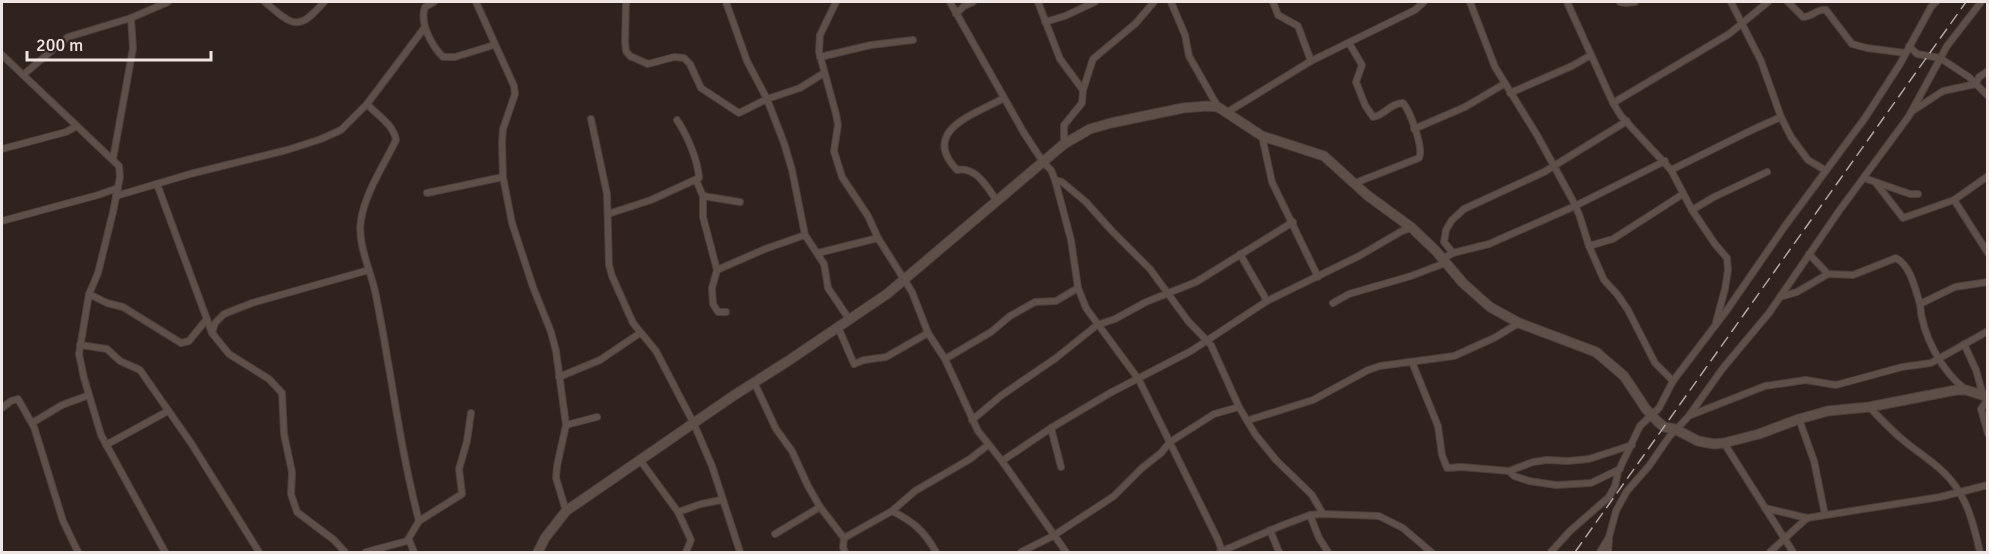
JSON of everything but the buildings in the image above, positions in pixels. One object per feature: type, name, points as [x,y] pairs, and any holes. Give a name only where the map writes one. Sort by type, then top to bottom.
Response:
[{"type":"street","points":[[23,75],[68,37],[131,18],[168,2]]},
{"type":"street","points":[[265,2],[289,21],[295,23],[308,19],[324,2]]},
{"type":"street","points":[[434,2],[425,7],[423,12],[425,27],[439,53],[446,58],[494,45]]},
{"type":"street","points":[[476,2],[494,45],[512,78],[515,94],[504,129],[503,177],[507,206],[532,287],[554,341],[566,425],[556,466],[556,478],[566,511]]},
{"type":"street","points":[[626,2],[625,46],[630,56],[648,64],[674,57],[684,58],[690,64],[701,88],[739,113],[767,99],[800,88],[824,73]]},
{"type":"street","points":[[726,2],[747,61],[767,99],[792,170],[806,235],[825,264],[828,288],[849,319]]},
{"type":"street","points":[[836,2],[820,35],[820,57],[836,114],[838,125],[834,151],[842,177],[868,216],[878,238],[912,292],[928,333],[945,359],[972,420],[1066,552]]},
{"type":"street","points":[[950,2],[1004,98],[1043,162],[1051,170],[1071,240],[1078,288],[1086,308],[1139,380],[1218,540],[1221,552],[1310,515],[1323,514],[1378,516],[1403,528],[1431,552]]},
{"type":"street","points":[[956,14],[964,6],[973,2]]},
{"type":"street","points":[[1038,2],[1060,58],[1083,90]]},
{"type":"street","points":[[1046,22],[1095,2]]},
{"type":"street","points":[[1064,144],[1064,125],[1082,103],[1090,64],[1096,55],[1136,23],[1154,2]]},
{"type":"street","points":[[1171,2],[1185,35],[1189,56],[1222,110],[1262,136],[1324,156],[1382,207],[1412,228],[1486,304],[1519,323],[1596,352],[1605,359],[1634,388],[1651,415],[1664,427],[1675,429],[1698,441],[1724,443],[1828,411],[1869,407],[1966,390]]},
{"type":"street","points":[[1273,2],[1278,15],[1298,26],[1311,61]]},
{"type":"street","points":[[538,552],[545,538],[566,511],[886,294],[1064,144],[1090,129],[1110,123],[1190,107],[1222,110],[1311,61],[1415,10],[1425,2]]},
{"type":"street","points":[[1470,2],[1483,39],[1504,84],[1537,135],[1575,206],[1604,280],[1628,310],[1655,363],[1673,381]]},
{"type":"street","points":[[1567,2],[1613,103],[1665,161],[1692,210],[1727,258],[1727,280],[1716,324]]},
{"type":"street","points":[[1620,2],[1635,2]]},
{"type":"street","points":[[1731,2],[1761,61],[1781,117],[1798,148],[1808,160],[1825,170]]},
{"type":"street","points":[[1613,103],[1729,34],[1768,2]]},
{"type":"street","points":[[1788,2],[1803,17],[1822,9],[1826,10],[1852,44],[1905,53]]},
{"type":"street","points":[[1608,552],[1609,537],[1616,511],[1627,490],[1649,466],[1723,368],[1769,314],[1863,178],[1914,110],[1956,32],[1981,2]]},
{"type":"street","points":[[1551,552],[1570,531],[1609,497],[1640,426],[1659,408],[1673,381],[1865,118],[1933,3]]},
{"type":"street","points":[[113,159],[133,48],[131,18]]},
{"type":"street","points":[[116,196],[321,139],[341,130],[367,104],[425,27]]},
{"type":"street","points":[[820,57],[871,45],[913,40]]},
{"type":"street","points":[[1349,43],[1362,65],[1356,82],[1369,112],[1373,117],[1377,117],[1398,103],[1403,103],[1409,110],[1421,149],[1419,158],[1355,183]]},
{"type":"street","points":[[1909,46],[1917,54],[1940,58],[1969,77],[1988,96]]},
{"type":"street","points":[[2,55],[113,159],[121,171],[98,273],[89,294],[80,345],[81,364],[101,435],[165,552]]},
{"type":"street","points":[[1510,93],[1572,66],[1591,55]]},
{"type":"street","points":[[1976,84],[1979,78],[1988,71]]},
{"type":"street","points":[[1414,129],[1465,107],[1504,84]]},
{"type":"street","points":[[1914,110],[1943,91],[1976,84]]},
{"type":"street","points":[[997,201],[972,171],[957,170],[953,166],[945,152],[944,142],[945,135],[960,121],[1004,98]]},
{"type":"street","points":[[367,104],[391,127],[396,140],[380,170],[361,219],[362,240],[393,385],[403,457],[419,521]]},
{"type":"street","points":[[1671,170],[1781,117]]},
{"type":"street","points":[[591,119],[607,194],[610,270],[633,323],[656,351],[694,424],[712,466],[721,500],[740,552]]},
{"type":"street","points":[[608,213],[639,205],[699,178],[683,129],[677,120]]},
{"type":"street","points":[[1452,253],[1444,242],[1446,230],[1458,214],[1484,198],[1553,167],[1627,121]]},
{"type":"street","points":[[2,149],[66,132],[77,126]]},
{"type":"street","points":[[1262,136],[1272,182],[1318,277]]},
{"type":"street","points":[[1333,303],[1349,294],[1411,276],[1444,261],[1452,253],[1489,244],[1575,206],[1665,161]]},
{"type":"street","points":[[1692,210],[1767,172]]},
{"type":"street","points":[[1876,183],[1903,218],[1954,200],[1988,176]]},
{"type":"street","points":[[427,193],[503,177]]},
{"type":"street","points":[[1863,178],[1910,194],[1918,194]]},
{"type":"street","points":[[696,180],[703,196],[703,217],[717,270],[712,288],[712,304],[718,312],[726,312]]},
{"type":"street","points":[[1055,180],[1062,182],[1086,201],[1112,231],[1150,268],[1188,321],[1207,339],[1239,407],[1249,420],[1255,434],[1276,460],[1312,495],[1323,514]]},
{"type":"street","points":[[157,184],[212,333],[229,354],[269,379],[284,398],[284,434],[292,472],[291,494],[297,512],[334,540],[345,552]]},
{"type":"street","points":[[2,221],[118,188]]},
{"type":"street","points":[[1589,246],[1614,239],[1683,194]]},
{"type":"street","points":[[703,196],[740,202]]},
{"type":"street","points":[[1954,200],[1988,253]]},
{"type":"street","points":[[972,420],[1097,325],[1196,282],[1293,222]]},
{"type":"street","points":[[1002,461],[1051,428],[1110,393],[1139,380],[1191,351],[1267,301],[1359,256],[1402,231],[1412,228]]},
{"type":"street","points":[[717,270],[765,249],[806,235]]},
{"type":"street","points":[[818,253],[878,238]]},
{"type":"street","points":[[1240,254],[1267,301]]},
{"type":"street","points":[[1809,254],[1828,274]]},
{"type":"street","points":[[1779,297],[1797,292],[1828,274],[1853,275],[1896,258],[1906,268],[1938,359],[1957,383],[1966,390],[1986,397]]},
{"type":"street","points":[[212,333],[220,317],[244,306],[369,270]]},
{"type":"street","points":[[1920,304],[1955,287],[1988,282]]},
{"type":"street","points":[[945,359],[991,332],[1010,316],[1035,302],[1056,301],[1078,288]]},
{"type":"street","points":[[89,294],[107,303],[123,307],[181,344],[189,341],[206,320]]},
{"type":"street","points":[[1249,420],[1313,400],[1368,370],[1380,366],[1454,356],[1494,338],[1519,323]]},
{"type":"street","points":[[838,327],[854,364],[886,357],[928,333]]},
{"type":"street","points":[[1688,417],[1765,386],[1806,380],[1836,385],[1938,359],[1988,331]]},
{"type":"street","points":[[559,377],[600,360],[640,333]]},
{"type":"street","points":[[1964,344],[1986,397],[1981,409],[1988,434]]},
{"type":"street","points":[[80,345],[107,349],[120,361],[140,370],[190,443],[259,552]]},
{"type":"street","points":[[1412,362],[1438,426],[1442,455],[1447,468],[1509,471],[1533,462],[1589,459],[1632,445]]},
{"type":"street","points":[[754,382],[776,429],[792,451],[820,507],[844,538],[845,552]]},
{"type":"street","points":[[32,423],[63,405],[88,395]]},
{"type":"street","points":[[2,408],[18,399],[32,423],[63,521],[78,552]]},
{"type":"street","points":[[1021,552],[1053,536],[1114,495],[1161,453],[1170,442],[1214,414],[1239,407]]},
{"type":"street","points":[[1869,407],[1902,440],[1945,473],[1960,493],[1974,524],[1980,552]]},
{"type":"street","points":[[106,445],[168,411]]},
{"type":"street","points":[[414,552],[410,540],[419,521],[462,494],[459,469],[467,441],[471,413]]},
{"type":"street","points":[[566,425],[597,417]]},
{"type":"street","points":[[1799,419],[1814,461],[1825,514]]},
{"type":"street","points":[[1051,428],[1061,467]]},
{"type":"street","points":[[1724,443],[1793,552]]},
{"type":"street","points":[[844,538],[892,511],[915,491],[970,459],[988,445]]},
{"type":"street","points":[[640,460],[678,513],[691,540],[686,552]]},
{"type":"street","points":[[1509,471],[1514,476],[1529,481],[1556,485],[1591,483],[1620,469]]},
{"type":"street","points":[[1765,508],[1807,518],[1903,504],[1988,485]]},
{"type":"street","points":[[678,513],[701,504],[721,500]]},
{"type":"street","points":[[776,534],[820,507]]},
{"type":"street","points":[[892,511],[907,518],[923,531],[936,552]]},
{"type":"street","points":[[1310,515],[1319,538],[1328,552]]},
{"type":"street","points":[[1770,552],[1807,518]]},
{"type":"street","points":[[1270,530],[1279,552]]},
{"type":"street","points":[[1600,552],[1609,537]]},
{"type":"street","points":[[366,552],[410,540]]},
{"type":"railway","points":[[1575,552],[1966,2]]}]
